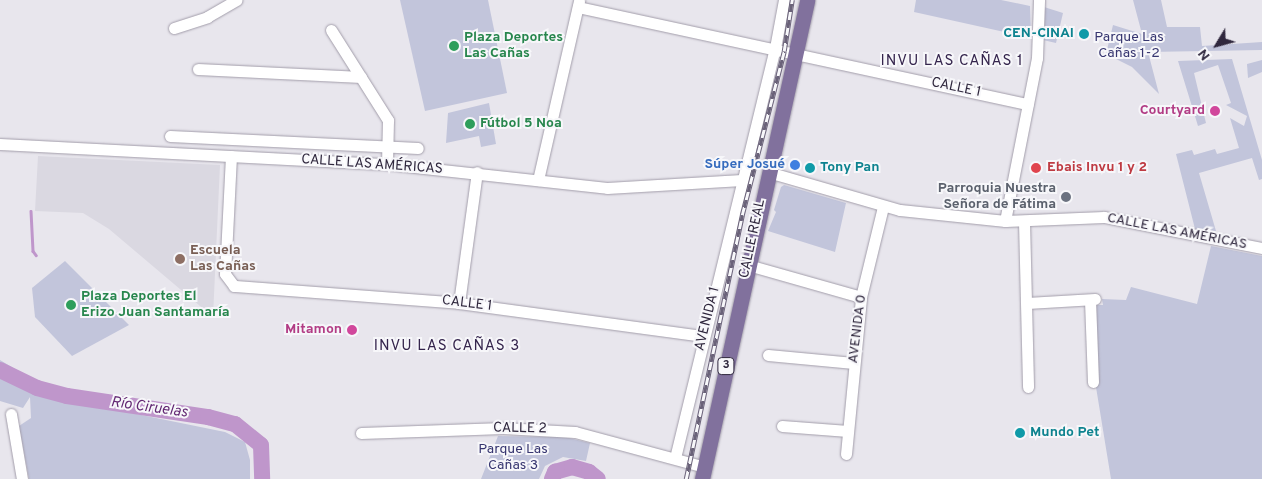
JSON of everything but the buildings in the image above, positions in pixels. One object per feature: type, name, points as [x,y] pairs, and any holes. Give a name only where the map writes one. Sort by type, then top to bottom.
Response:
[{"type":"main road","name":"CALLE REAL","points":[[703,473],[807,0]]},
{"type":"street","points":[[174,28],[207,17],[236,0]]},
{"type":"street","name":"AVENIDA 1","points":[[675,458],[775,48],[784,0]]},
{"type":"street","points":[[1005,220],[1037,58],[1039,0]]},
{"type":"street","points":[[538,180],[579,4]]},
{"type":"street","name":"CALLE 1","points":[[579,4],[1028,104]]},
{"type":"street","points":[[331,30],[388,120],[387,164]]},
{"type":"street","points":[[198,69],[361,78]]},
{"type":"street","name":"CALLE LAS AMÉRICAS","points":[[170,136],[418,148]]},
{"type":"street","points":[[264,158],[265,141]]},
{"type":"street","name":"CALLE LAS AMÉRICAS","points":[[0,144],[387,164],[477,172],[607,188],[742,180]]},
{"type":"street","name":"CALLE 1","points":[[231,156],[225,274],[229,283],[239,288],[361,293],[458,303],[704,336]]},
{"type":"street","points":[[458,303],[477,172]]},
{"type":"street","name":"CALLE LAS AMÉRICAS","points":[[768,172],[883,207],[1024,221],[1104,217],[1262,248]]},
{"type":"street","name":"AVENIDA 0","points":[[846,454],[861,297],[883,207]]},
{"type":"street","points":[[1024,221],[1028,387]]},
{"type":"street","points":[[748,265],[861,297]]},
{"type":"street","points":[[1027,303],[1093,299],[1092,382]]},
{"type":"street","points":[[768,355],[854,363]]},
{"type":"street","points":[[11,414],[22,479]]},
{"type":"street","points":[[782,426],[848,431]]},
{"type":"street","name":"CALLE 2","points":[[362,433],[550,430],[575,432],[675,458],[703,473]]},
{"type":"shaded area","name":"Escuela Las Cañas","points":[[38,156],[220,165],[213,317],[109,229],[83,213],[35,211]]},
{"type":"green space","name":"Plaza Deportes Las Cañas","points":[[400,0],[488,0],[507,93],[425,111]]},
{"type":"green space","points":[[916,0],[1001,0],[1030,6],[1031,38],[914,12]]},
{"type":"green space","name":"Parque Las Cañas 1-2","points":[[1133,0],[1161,0],[1167,27],[1200,27],[1202,46],[1262,42],[1262,50],[1148,52],[1159,94],[1132,67],[1106,54],[1113,25],[1142,34]]},
{"type":"green space","points":[[1044,7],[1063,13],[1056,43],[1043,40]]},
{"type":"green space","points":[[1232,59],[1262,160],[1262,179],[1259,180],[1252,158],[1199,173],[1216,231],[1195,229],[1176,154],[1192,150],[1194,155],[1215,149],[1217,154],[1239,148],[1230,118],[1244,126],[1247,116],[1226,105],[1231,103],[1218,65],[1194,73],[1206,123],[1198,126],[1178,61]]},
{"type":"green space","points":[[1262,60],[1262,72],[1248,78],[1247,64]]},
{"type":"green space","name":"Fútbol 5 Noa","points":[[489,103],[496,144],[481,147],[479,136],[446,143],[448,113]]},
{"type":"green space","points":[[784,185],[846,203],[835,252],[768,231],[776,212],[774,210],[781,187]]},
{"type":"green space","points":[[1211,246],[1262,256],[1262,479],[1111,479],[1095,381],[1093,305],[1103,305],[1102,299],[1126,300],[1131,287],[1197,304]]},
{"type":"green space","name":"Plaza Deportes El Erizo Juan Santamaría","points":[[65,261],[129,325],[72,356],[35,317],[32,288]]},
{"type":"green space","points":[[0,360],[38,383],[33,393],[225,432],[245,442],[250,460],[250,479],[29,479],[19,426],[31,418],[30,397],[23,408],[0,401]]},
{"type":"green space","name":"Parque Las Cañas 3","points":[[498,436],[565,437],[590,443],[586,461],[563,457],[545,466],[539,479],[481,479]]},
{"type":"waterway","points":[[31,211],[33,251],[36,255]]},
{"type":"waterway","name":"Río Ciruelas","points":[[0,370],[37,388],[67,396],[208,417],[235,424],[261,445],[262,479]]},
{"type":"waterway","name":"Río Ciruelas","points":[[552,479],[555,472],[572,467],[589,472],[598,479]]},
{"type":"railway","points":[[686,479],[742,215],[784,51],[792,0]]},
{"type":"place","name":"CEN-CINAI","points":[[1084,34]]},
{"type":"place","name":"Plaza Deportes Las Cañas","points":[[454,46]]},
{"type":"place","name":"Courtyard","points":[[1215,111]]},
{"type":"place","name":"Fútbol 5 Noa","points":[[470,124]]},
{"type":"place","name":"Súper Josué","points":[[795,165]]},
{"type":"place","name":"Tony Pan","points":[[810,168]]},
{"type":"place","name":"Ebais Invu 1 y 2","points":[[1036,168]]},
{"type":"place","name":"Parroquia Nuestra Señora de Fátima","points":[[1066,197]]},
{"type":"place","name":"Escuela Las Cañas","points":[[180,259]]},
{"type":"place","name":"Plaza Deportes El Erizo Juan Santamaría","points":[[71,305]]},
{"type":"place","name":"Mitamon","points":[[352,330]]},
{"type":"place","name":"Mundo Pet","points":[[1020,433]]},
{"type":"district","name":"INVU LAS CAÑAS 1","points":[[952,62]]},
{"type":"district","name":"INVU LAS CAÑAS 3","points":[[447,347]]}]
